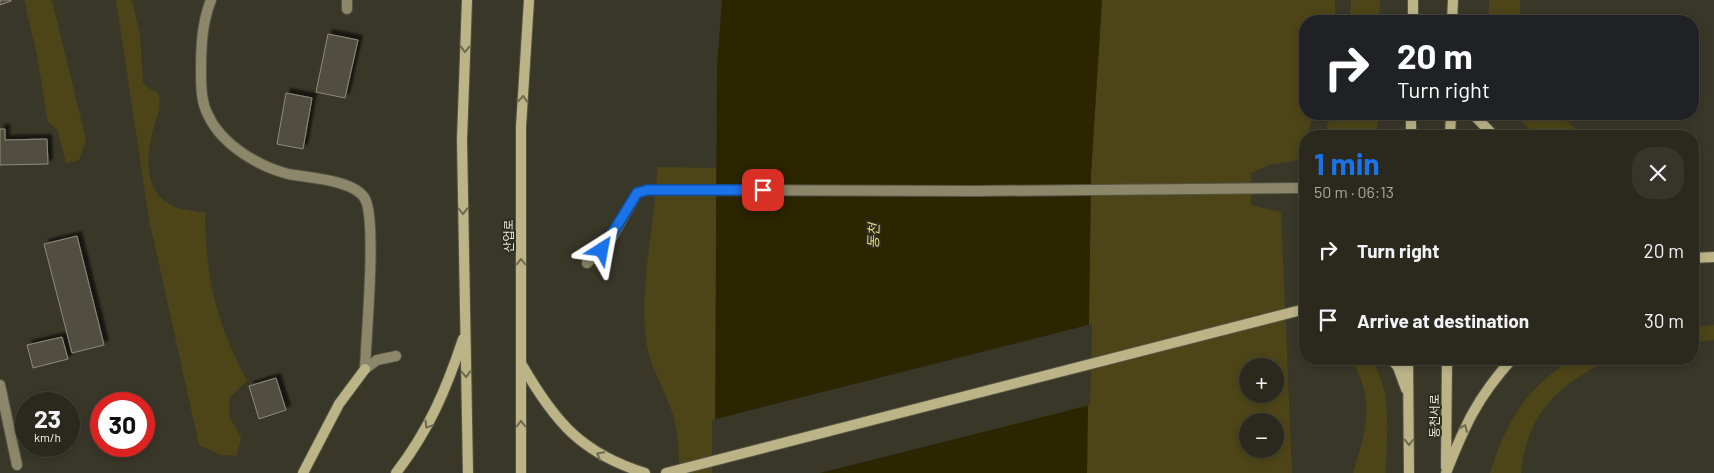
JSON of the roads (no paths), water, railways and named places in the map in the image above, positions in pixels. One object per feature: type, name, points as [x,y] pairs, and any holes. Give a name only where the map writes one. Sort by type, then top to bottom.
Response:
[{"type":"street","points":[[211,0],[203,23],[201,39],[201,83],[208,116],[231,143],[250,158],[287,173],[353,186],[366,200],[370,221],[370,254],[365,369]]},
{"type":"street","points":[[467,0],[462,140],[468,473]]},
{"type":"street","name":"산업로","points":[[521,473],[521,127],[529,0]]},
{"type":"street","points":[[1413,0],[1413,15]]},
{"type":"street","points":[[1452,15],[1453,0]]},
{"type":"street","points":[[1479,120],[1488,130]]},
{"type":"street","points":[[587,263],[608,244],[637,193],[647,190],[975,191],[1299,188]]},
{"type":"street","points":[[1699,256],[1714,257]]},
{"type":"street","points":[[666,473],[1299,311]]},
{"type":"street","points":[[396,473],[412,452],[435,414],[448,383],[465,331]]},
{"type":"street","points":[[303,473],[339,404],[365,369],[378,360],[396,356]]},
{"type":"street","points":[[521,364],[556,419],[576,437],[593,451],[619,465],[645,473]]},
{"type":"street","points":[[1396,365],[1408,398]]},
{"type":"street","name":"동천서로","points":[[1408,365],[1408,473]]},
{"type":"street","name":"동천서로","points":[[1446,473],[1447,365]]},
{"type":"street","points":[[1446,473],[1466,423],[1489,385],[1507,365]]},
{"type":"street","points":[[0,385],[17,465]]},
{"type":"water","name":"동천","points":[[722,0],[1102,0],[1091,174],[1087,473],[715,473],[717,67]]}]
